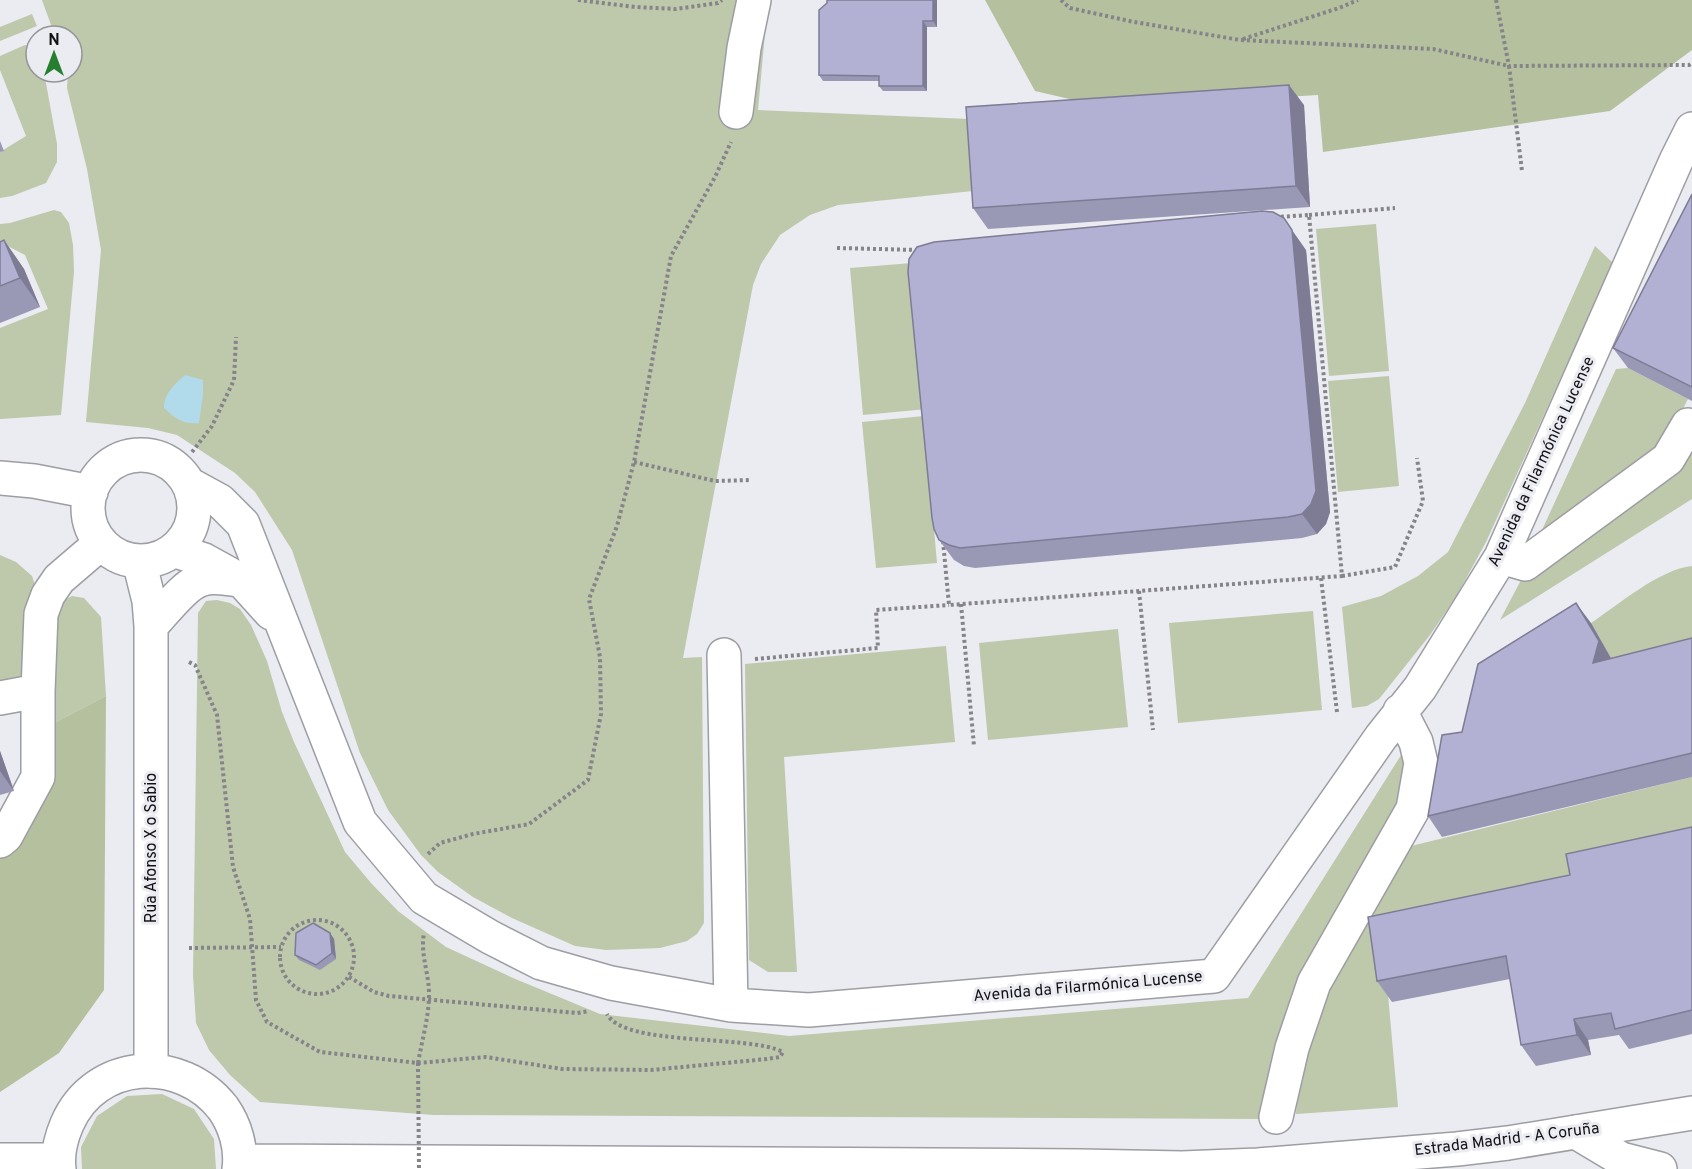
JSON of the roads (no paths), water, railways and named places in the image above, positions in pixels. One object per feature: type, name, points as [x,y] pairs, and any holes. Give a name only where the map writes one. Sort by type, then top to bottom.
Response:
[{"type":"main road","points":[[736,112],[744,48],[754,0]]},
{"type":"main road","name":"Avenida da Filarmónica Lucense","points":[[189,484],[220,501],[243,524],[360,822],[424,898],[490,937],[541,963],[611,983],[730,1005],[809,1010],[1214,976],[1401,711],[1420,688],[1501,557],[1692,129]]},
{"type":"main road","points":[[1501,557],[1524,564],[1668,459],[1688,425]]},
{"type":"main road","points":[[146,456],[164,460],[189,484],[194,508],[189,532],[173,550],[163,557],[139,561],[125,559],[101,543],[92,528],[88,510],[91,492],[99,477],[111,464],[128,457],[146,456]]},
{"type":"main road","points":[[0,478],[34,481],[91,492]]},
{"type":"main road","points":[[0,841],[6,836],[39,777],[38,691],[41,615],[48,595],[59,579],[101,543]]},
{"type":"main road","name":"Avenida da Filarmónica Lucense","points":[[173,550],[204,560],[242,581],[284,627]]},
{"type":"main road","name":"Rúa Afonso X o Sabio","points":[[139,561],[149,601],[151,626],[151,1071]]},
{"type":"main road","points":[[151,626],[183,592],[198,580],[216,577],[242,581]]},
{"type":"main road","points":[[730,1005],[736,657]]},
{"type":"main road","points":[[0,698],[38,691]]},
{"type":"main road","points":[[1276,1117],[1292,1048],[1314,983],[1413,808],[1421,763],[1416,742],[1401,711]]},
{"type":"main road","name":"Estrada Madrid - A Coruña","points":[[0,1160],[59,1164],[62,1136],[71,1114],[86,1096],[105,1082],[127,1073],[151,1071],[174,1074],[196,1083],[214,1097],[229,1116],[237,1138],[240,1165],[1182,1168],[1258,1165],[1456,1149],[1692,1113]]},
{"type":"main road","points":[[1576,1132],[1621,1159],[1660,1169]]},
{"type":"water","points":[[185,375],[203,380],[199,423],[180,420],[164,408],[168,393]]}]
